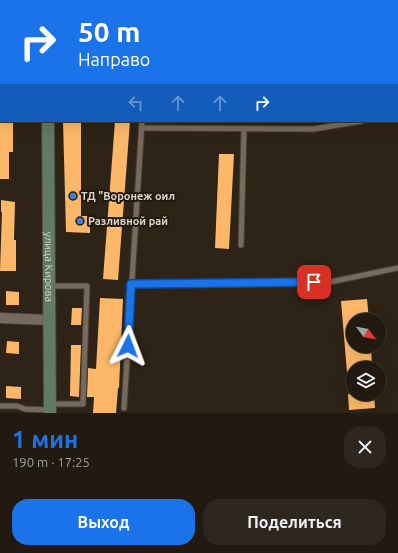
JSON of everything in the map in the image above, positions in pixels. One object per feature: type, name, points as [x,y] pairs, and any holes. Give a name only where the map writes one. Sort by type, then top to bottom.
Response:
[{"type":"main road","name":"улица Кирова","points":[[48,122],[50,409]]},
{"type":"street","points":[[0,318],[50,320]]},
{"type":"lane","points":[[124,408],[142,122]]},
{"type":"lane","points":[[141,128],[314,129],[356,122]]},
{"type":"lane","points":[[241,245],[244,129]]},
{"type":"lane","points":[[131,284],[330,282],[398,268]]},
{"type":"lane","points":[[0,406],[17,406],[25,409],[50,409],[83,404],[87,286],[49,286]]},
{"type":"building","points":[[0,122],[13,122],[13,152],[9,152],[9,179],[0,179]]},
{"type":"building","points":[[63,122],[81,122],[81,216],[90,216],[90,233],[66,232]]},
{"type":"building","points":[[115,122],[130,122],[118,280],[103,279]]},
{"type":"building","points":[[219,154],[234,154],[229,249],[215,248]]},
{"type":"building","points":[[1,200],[15,202],[14,240],[16,240],[16,271],[0,271]]},
{"type":"building","points":[[6,291],[19,292],[19,305],[6,305]]},
{"type":"building","points":[[100,298],[123,299],[119,388],[116,413],[93,413],[94,397],[87,397],[88,368],[96,369]]},
{"type":"building","points":[[367,299],[368,313],[346,313],[346,353],[371,353],[372,361],[346,361],[341,301]]},
{"type":"building","points":[[72,308],[82,308],[81,325],[71,325]]},
{"type":"building","points":[[7,341],[19,342],[19,354],[6,353]]},
{"type":"building","points":[[71,345],[81,345],[79,397],[70,396]]},
{"type":"building","points":[[6,386],[21,387],[21,399],[6,398]]},
{"type":"building","points":[[348,401],[374,401],[375,408],[349,410]]},
{"type":"place","name":"ТД \"Воронеж оил","points":[[73,196]]},
{"type":"place","name":"Разливной рай","points":[[80,221]]},
{"type":"route","points":[[128,346],[131,284],[314,282]]}]
